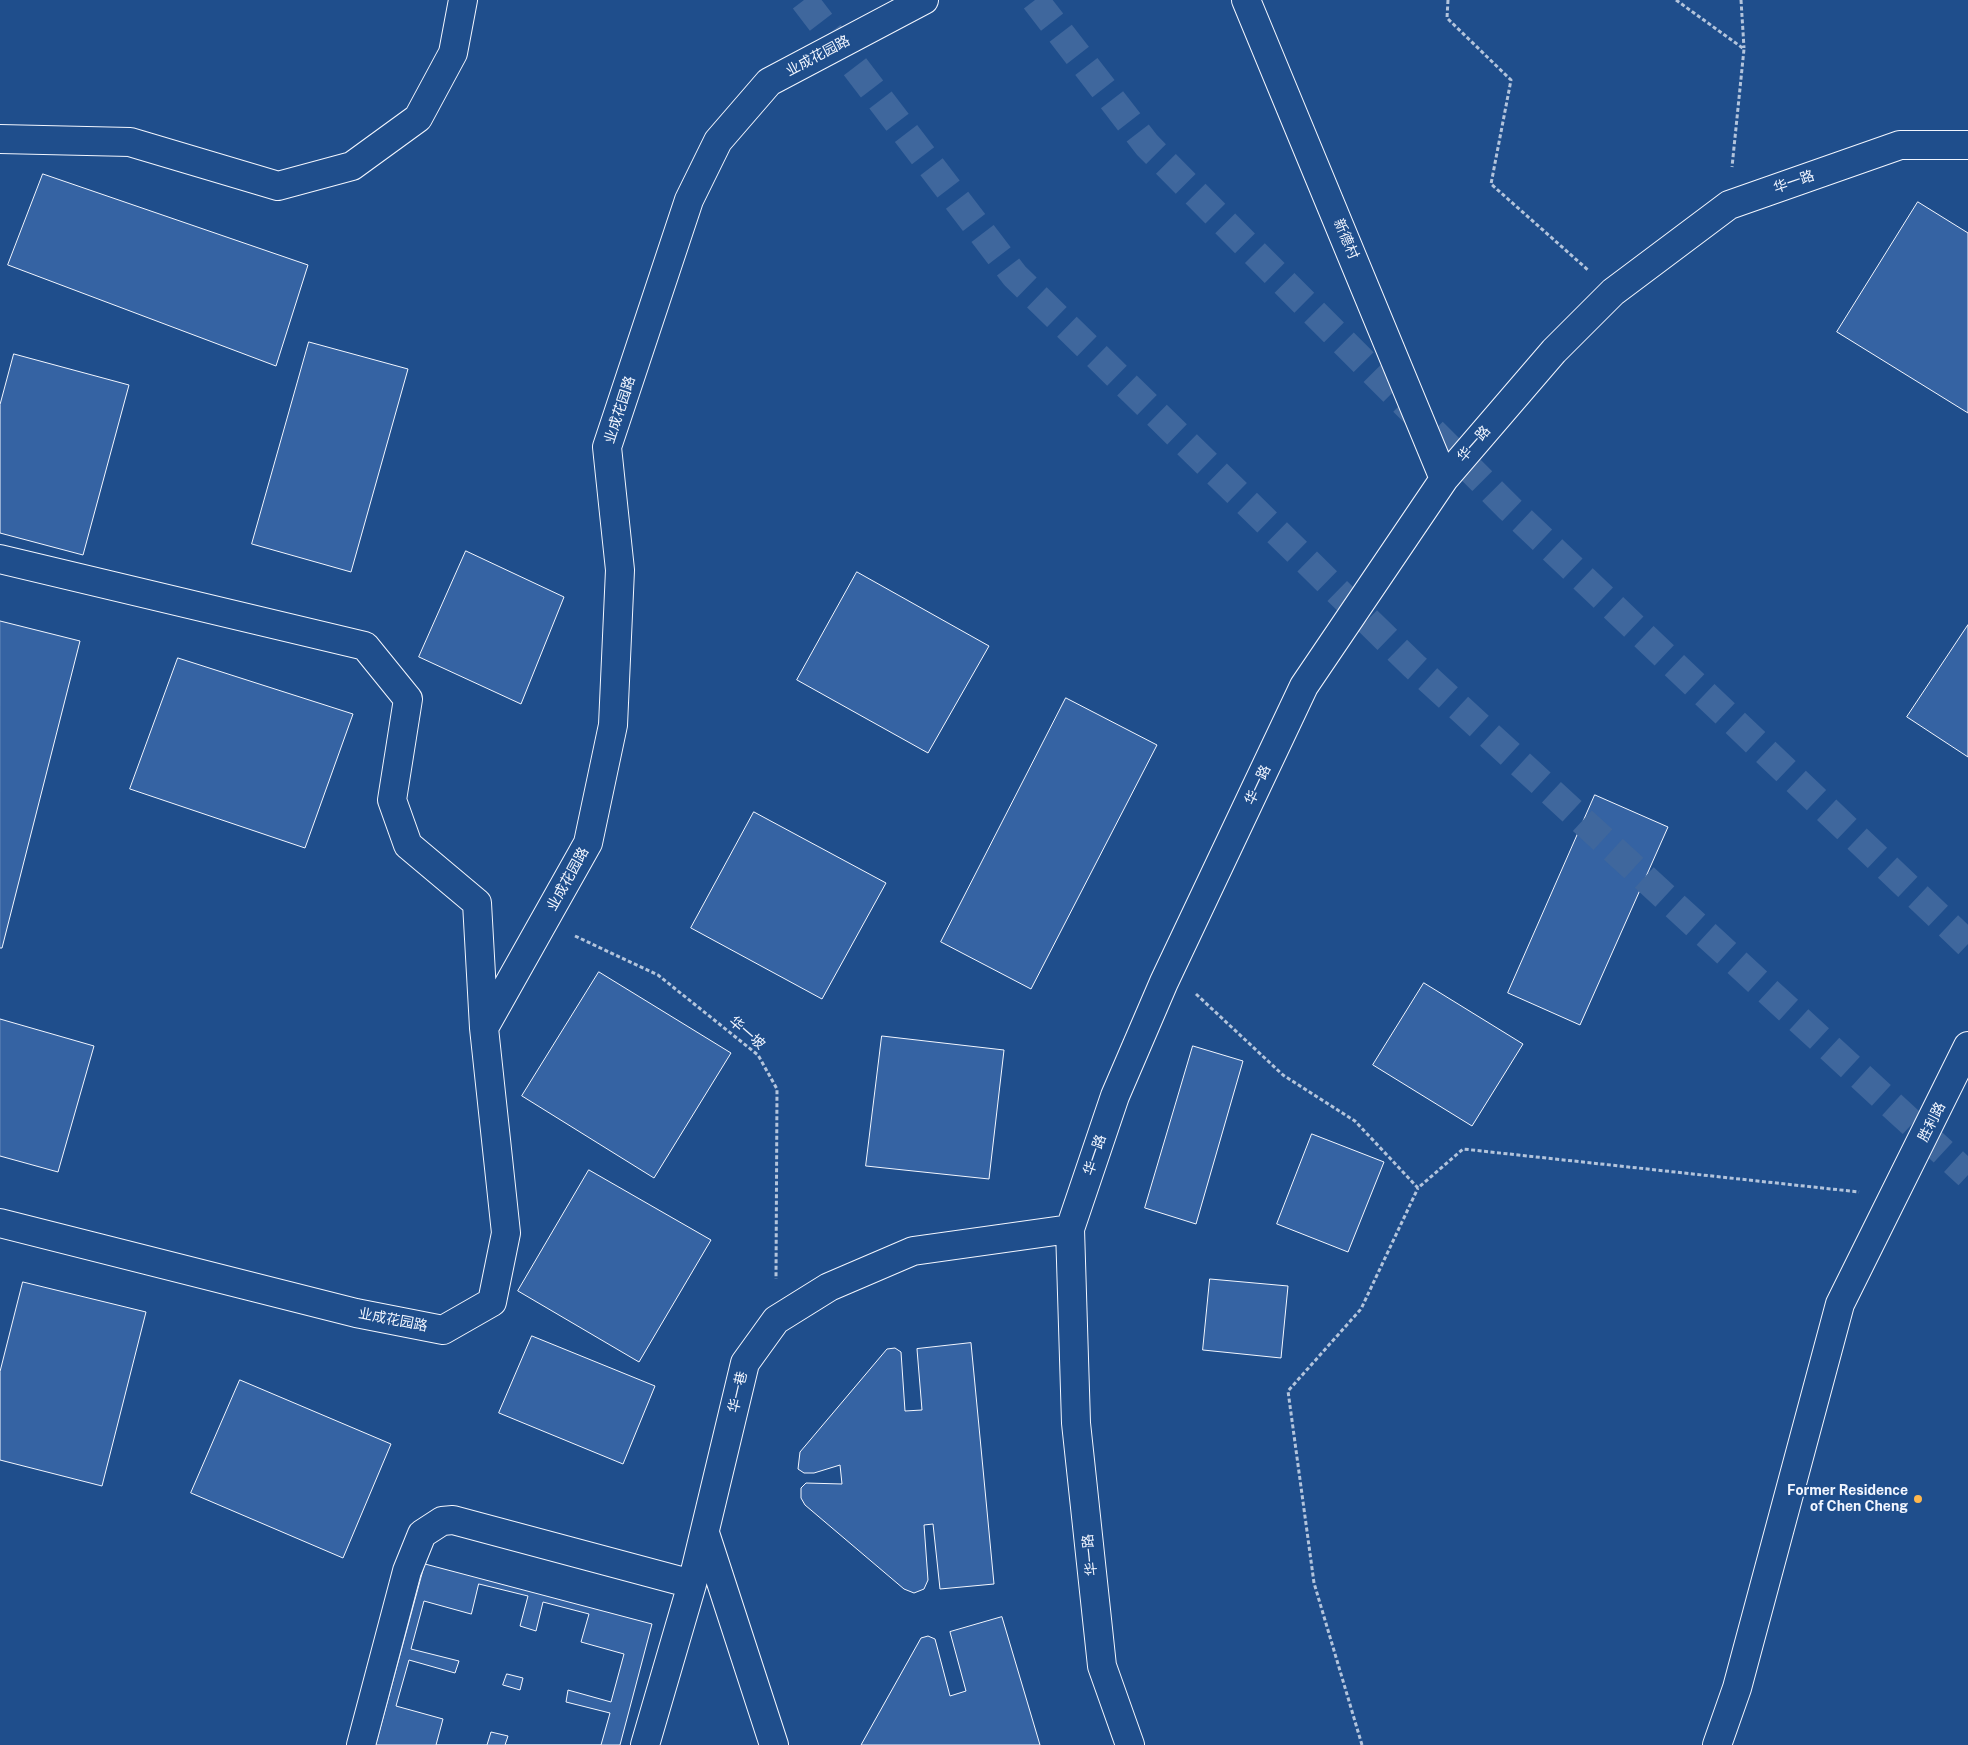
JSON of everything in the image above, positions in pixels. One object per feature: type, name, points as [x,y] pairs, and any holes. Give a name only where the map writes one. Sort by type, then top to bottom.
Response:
[{"type":"street","points":[[0,139],[130,142],[278,186],[352,166],[418,118],[453,53],[463,0]]},
{"type":"street","name":"业成花园路","points":[[0,1223],[356,1313],[443,1330],[492,1302],[506,1233],[484,1028],[588,843],[613,725],[620,570],[606,447],[689,200],[718,141],[769,82],[924,0]]},
{"type":"street","name":"新德村","points":[[1246,0],[1444,479]]},
{"type":"street","name":"华一路","points":[[1130,1745],[1102,1666],[1076,1424],[1070,1229],[1115,1096],[1164,982],[1304,686],[1444,479],[1554,351],[1613,292],[1729,205],[1900,145],[1968,145]]},
{"type":"street","points":[[0,560],[365,646],[408,700],[392,800],[408,845],[477,903],[484,1028]]},
{"type":"street","name":"胜利路","points":[[1717,1745],[1737,1688],[1840,1304],[1968,1046]]},
{"type":"street","name":"华一巷","points":[[645,1745],[692,1584],[745,1363],[776,1320],[829,1287],[913,1251],[1070,1229]]},
{"type":"street","points":[[361,1745],[407,1571],[422,1534],[442,1521],[453,1520],[692,1584]]},
{"type":"street","points":[[705,1533],[774,1745]]},
{"type":"path","points":[[1448,0],[1447,18],[1511,80],[1491,184],[1613,292]]},
{"type":"path","points":[[1676,0],[1744,49]]},
{"type":"path","points":[[1729,205],[1744,49],[1741,0]]},
{"type":"path","name":"华一坡","points":[[544,922],[658,975],[758,1055],[777,1089],[776,1320]]},
{"type":"path","points":[[1164,982],[1196,994],[1283,1075],[1355,1121],[1418,1188]]},
{"type":"path","points":[[1362,1745],[1314,1583],[1288,1391],[1361,1309],[1418,1188],[1463,1149],[1894,1196]]},
{"type":"building","points":[[43,174],[308,265],[276,366],[8,265]]},
{"type":"building","points":[[1918,202],[1968,233],[1968,413],[1837,332]]},
{"type":"building","points":[[309,342],[408,369],[351,572],[252,544]]},
{"type":"building","points":[[14,354],[129,385],[83,555],[0,533],[0,405]]},
{"type":"building","points":[[466,551],[564,597],[521,704],[419,657]]},
{"type":"building","points":[[857,572],[989,646],[928,753],[797,680]]},
{"type":"building","points":[[0,621],[80,641],[2,948],[0,948]]},
{"type":"building","points":[[1968,625],[1968,757],[1907,717]]},
{"type":"building","points":[[178,658],[353,714],[305,848],[130,789]]},
{"type":"building","points":[[1066,698],[1157,745],[1031,989],[941,942]]},
{"type":"building","points":[[1595,795],[1668,827],[1580,1025],[1508,993]]},
{"type":"building","points":[[754,812],[886,883],[822,999],[691,928]]},
{"type":"building","points":[[599,972],[731,1053],[654,1178],[522,1096]]},
{"type":"building","points":[[1424,983],[1523,1044],[1472,1126],[1373,1065]]},
{"type":"building","points":[[0,1019],[94,1046],[58,1172],[0,1156]]},
{"type":"building","points":[[882,1036],[1004,1050],[989,1179],[866,1166]]},
{"type":"building","points":[[1193,1046],[1243,1061],[1196,1224],[1145,1208]]},
{"type":"building","points":[[1312,1134],[1384,1162],[1348,1252],[1277,1224]]},
{"type":"building","points":[[589,1170],[711,1240],[639,1362],[518,1291]]},
{"type":"building","points":[[1210,1279],[1288,1286],[1281,1358],[1203,1350]]},
{"type":"building","points":[[23,1282],[146,1312],[102,1486],[0,1460],[0,1372]]},
{"type":"building","points":[[532,1336],[655,1386],[623,1464],[499,1413]]},
{"type":"building","points":[[971,1343],[994,1584],[940,1589],[933,1524],[924,1525],[928,1580],[924,1589],[914,1593],[904,1589],[805,1505],[801,1498],[801,1488],[806,1483],[842,1484],[840,1465],[814,1473],[804,1473],[798,1469],[800,1452],[887,1349],[895,1348],[901,1352],[905,1411],[922,1410],[917,1349]]},
{"type":"building","points":[[240,1380],[391,1444],[343,1558],[191,1493]]},
{"type":"building","points":[[425,1564],[652,1624],[620,1745],[376,1745]]},
{"type":"building","points":[[479,1584],[528,1596],[520,1626],[536,1631],[543,1602],[589,1614],[581,1642],[624,1654],[611,1702],[568,1690],[566,1702],[610,1713],[601,1745],[505,1745],[508,1736],[491,1732],[487,1745],[436,1745],[443,1719],[396,1706],[409,1660],[455,1673],[459,1661],[411,1649],[424,1601],[471,1614]],"holes":[[[507,1674],[523,1678],[520,1690],[503,1685]]]},
{"type":"building","points":[[1002,1617],[1040,1745],[861,1745],[921,1638],[928,1636],[935,1639],[950,1696],[966,1691],[950,1632]]},
{"type":"tunnel","points":[[804,0],[1015,276],[1414,666],[1968,1175]]},
{"type":"tunnel","points":[[1035,0],[1147,145],[1509,508],[1968,944]]},
{"type":"place","name":"Former Residence of Chen Cheng","points":[[1918,1499]]}]
